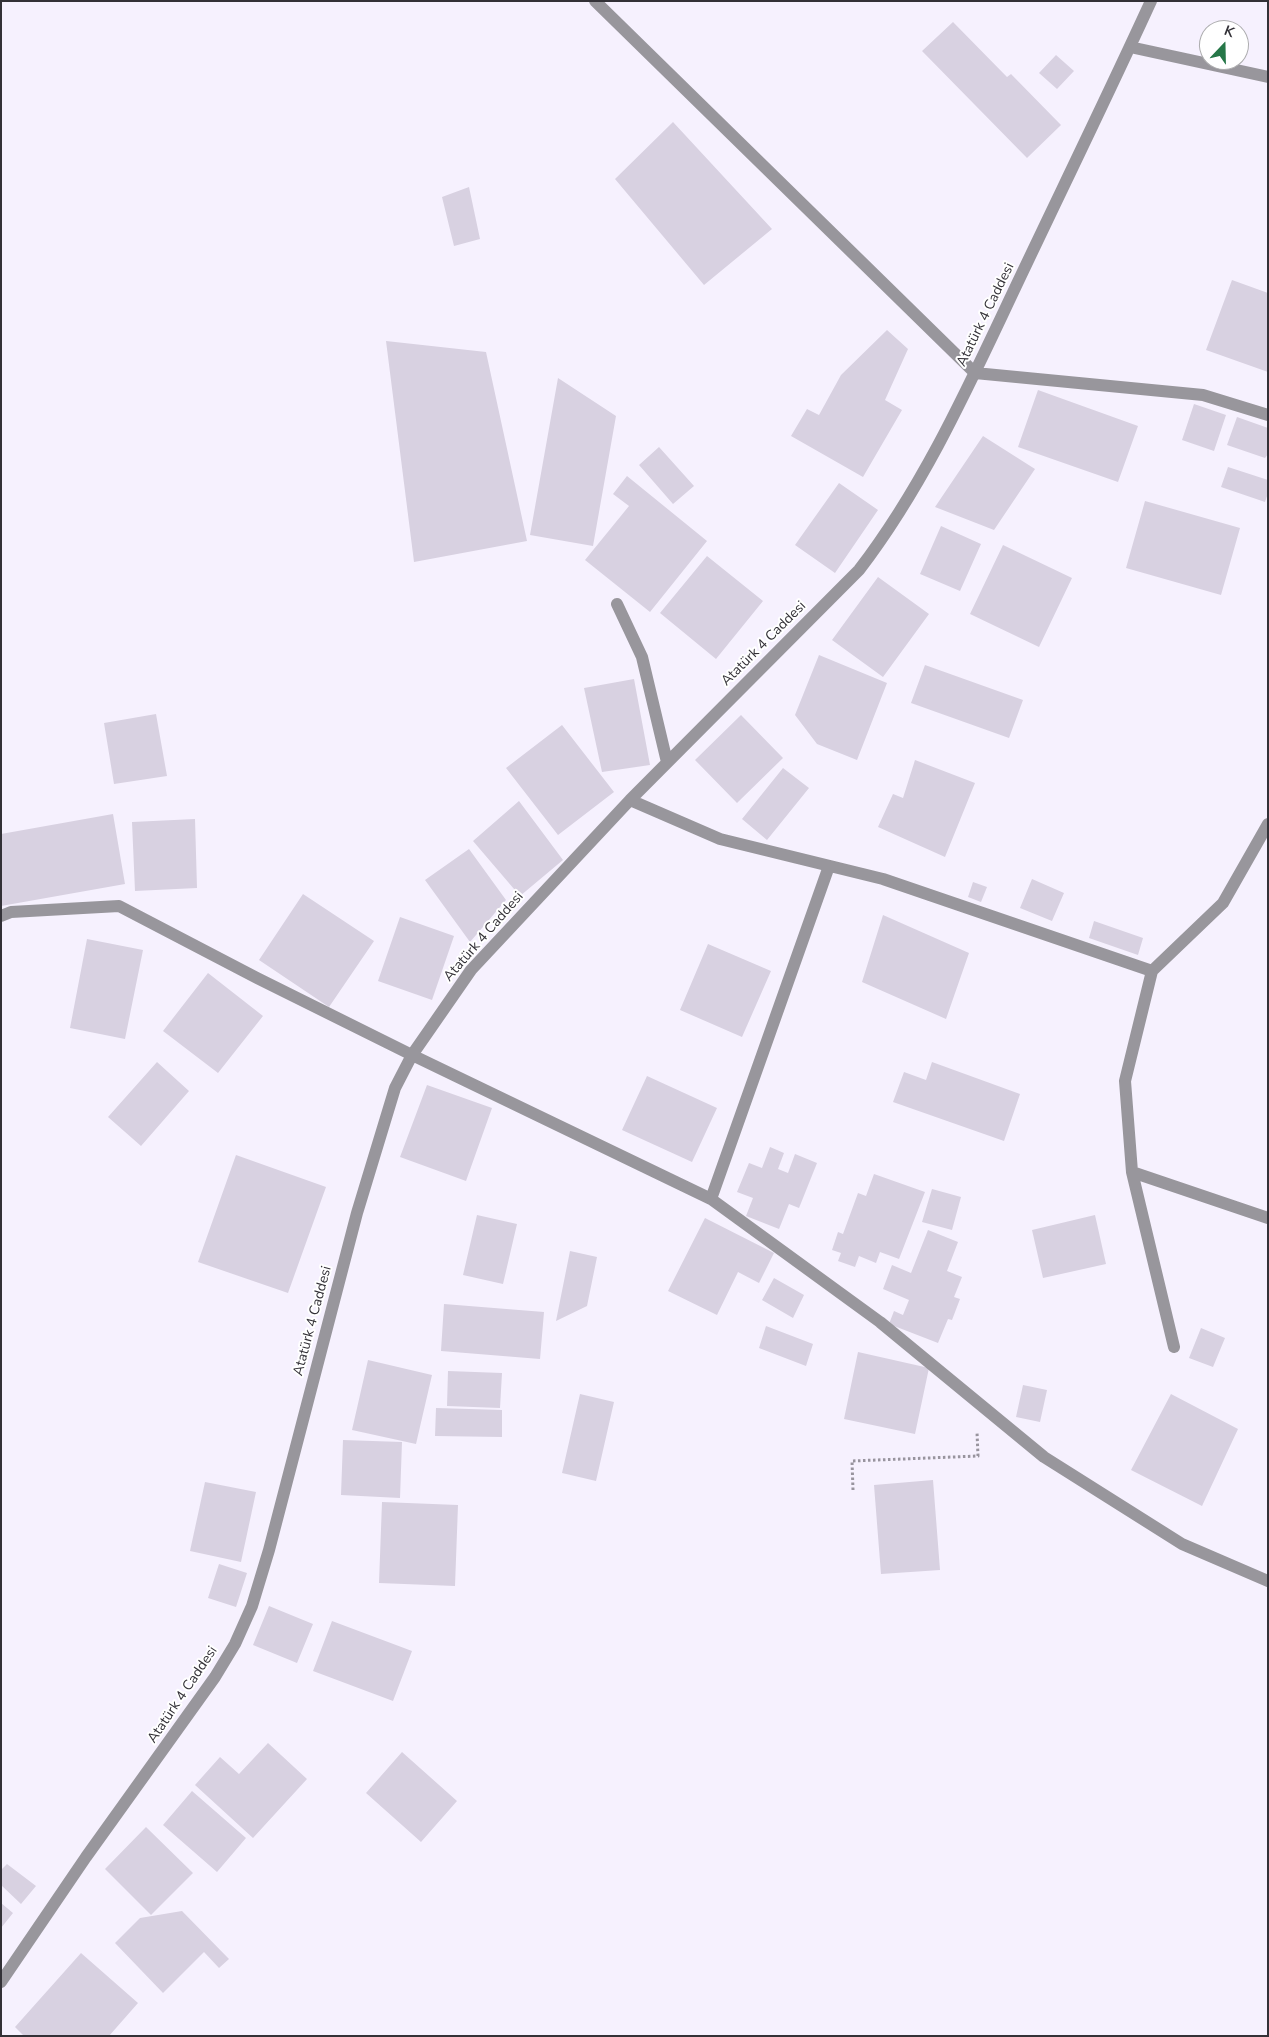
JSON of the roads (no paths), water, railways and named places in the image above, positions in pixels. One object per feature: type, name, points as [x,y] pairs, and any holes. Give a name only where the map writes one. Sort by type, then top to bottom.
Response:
[{"type":"street","points":[[595,1],[975,373],[1203,395],[1268,415]]},
{"type":"street","name":"Atatürk 4 Caddesi","points":[[1,1982],[86,1857],[215,1677],[235,1644],[252,1606],[269,1550],[357,1213],[395,1088],[412,1055],[471,970],[630,800],[859,570],[878,544],[914,486],[975,373],[1151,1]]},
{"type":"street","points":[[1130,47],[1268,77]]},
{"type":"street","points":[[617,604],[642,658],[667,762]]},
{"type":"street","points":[[630,800],[720,839],[883,879],[1152,971]]},
{"type":"street","points":[[1174,1347],[1132,1172],[1125,1081],[1152,971],[1223,903],[1268,824]]},
{"type":"street","points":[[711,1199],[828,869],[826,866]]},
{"type":"street","points":[[1,916],[11,912],[119,906],[257,978],[412,1055],[711,1199],[880,1322],[1044,1457],[1182,1544],[1268,1580]]},
{"type":"street","points":[[1132,1172],[1268,1218]]}]
